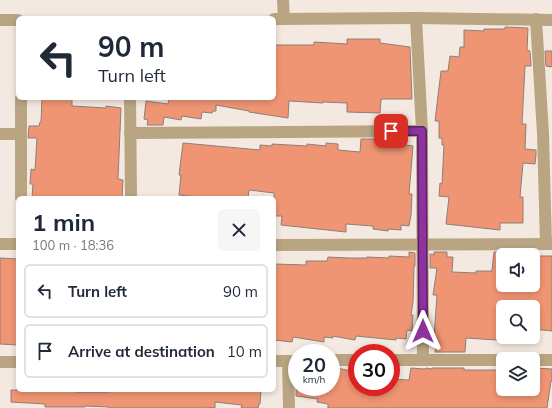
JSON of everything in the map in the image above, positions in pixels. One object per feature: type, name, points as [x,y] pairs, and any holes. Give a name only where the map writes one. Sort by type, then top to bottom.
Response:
[{"type":"street","points":[[284,0],[279,19],[416,18],[552,20]]},
{"type":"street","points":[[416,18],[422,131],[422,360]]},
{"type":"street","points":[[276,245],[549,244],[547,134],[536,19]]},
{"type":"street","points":[[0,20],[16,20]]},
{"type":"street","points":[[21,100],[21,196]]},
{"type":"street","points":[[130,100],[131,196]]},
{"type":"street","points":[[130,133],[422,131]]},
{"type":"street","points":[[0,134],[21,134]]},
{"type":"street","points":[[0,244],[16,244]]},
{"type":"street","points":[[400,360],[496,360]]},
{"type":"street","points":[[540,360],[552,360]]},
{"type":"street","points":[[276,361],[288,361]]},
{"type":"street","points":[[0,362],[16,362]]},
{"type":"street","points":[[289,408],[290,396]]},
{"type":"building","points":[[505,27],[528,28],[527,50],[530,51],[531,66],[525,66],[522,124],[526,124],[525,149],[536,150],[536,155],[535,164],[523,163],[520,197],[523,197],[523,223],[500,223],[500,230],[446,224],[449,197],[439,196],[440,183],[442,184],[444,145],[442,145],[442,138],[439,138],[439,121],[435,121],[441,71],[448,71],[450,56],[459,57],[460,47],[464,47],[464,30],[484,31],[484,29],[505,29]]},
{"type":"building","points":[[347,39],[380,39],[380,43],[410,47],[412,99],[381,99],[380,113],[347,112],[347,103],[289,101],[288,118],[216,105],[216,111],[213,111],[212,113],[202,112],[201,119],[182,116],[181,120],[164,117],[163,125],[147,125],[148,120],[144,119],[146,101],[168,104],[169,100],[276,100],[276,45],[314,45],[314,42],[347,44]]},
{"type":"building","points":[[545,51],[552,51],[551,67],[546,66]]},
{"type":"building","points":[[42,100],[72,100],[72,106],[106,108],[106,106],[121,108],[118,179],[123,180],[122,196],[32,196],[33,184],[30,184],[31,169],[35,170],[37,138],[28,138],[29,126],[39,126],[41,122]]},
{"type":"building","points":[[361,139],[374,139],[413,146],[409,194],[412,194],[409,226],[401,225],[401,230],[388,229],[388,231],[373,229],[373,226],[346,224],[346,232],[281,225],[282,216],[276,216],[276,196],[274,196],[274,193],[249,190],[248,196],[179,195],[181,175],[179,175],[183,143],[260,150],[260,145],[272,146],[272,144],[307,146],[307,144],[326,146],[326,143],[338,144],[338,150],[360,152]]},
{"type":"building","points":[[409,252],[415,253],[411,315],[413,315],[412,331],[407,330],[406,339],[396,338],[396,340],[356,336],[355,340],[333,336],[333,338],[324,337],[324,342],[293,337],[292,342],[276,340],[276,264],[306,265],[306,261],[327,261],[328,257],[409,257]]},
{"type":"building","points":[[434,252],[447,252],[447,257],[453,257],[452,272],[476,273],[476,271],[492,271],[494,252],[496,252],[496,292],[540,292],[540,256],[552,256],[552,331],[540,330],[540,300],[496,300],[496,340],[466,338],[465,352],[435,352],[437,338],[434,338],[437,295],[433,295],[437,268],[430,268],[430,254],[434,255]]},
{"type":"building","points":[[0,258],[16,259],[16,345],[0,344]]},
{"type":"building","points":[[411,368],[464,368],[464,370],[496,370],[496,396],[540,396],[540,368],[552,369],[552,381],[547,408],[328,408],[328,404],[317,402],[318,399],[296,396],[340,396],[340,369],[348,370],[348,396],[400,396],[400,379],[409,380]]},
{"type":"building","points":[[11,390],[16,390],[16,392],[261,392],[260,404],[258,408],[241,408],[242,405],[215,402],[215,408],[109,408],[85,406],[45,407],[45,404],[11,402]]},
{"type":"route","points":[[391,131],[422,131],[423,331]]}]
